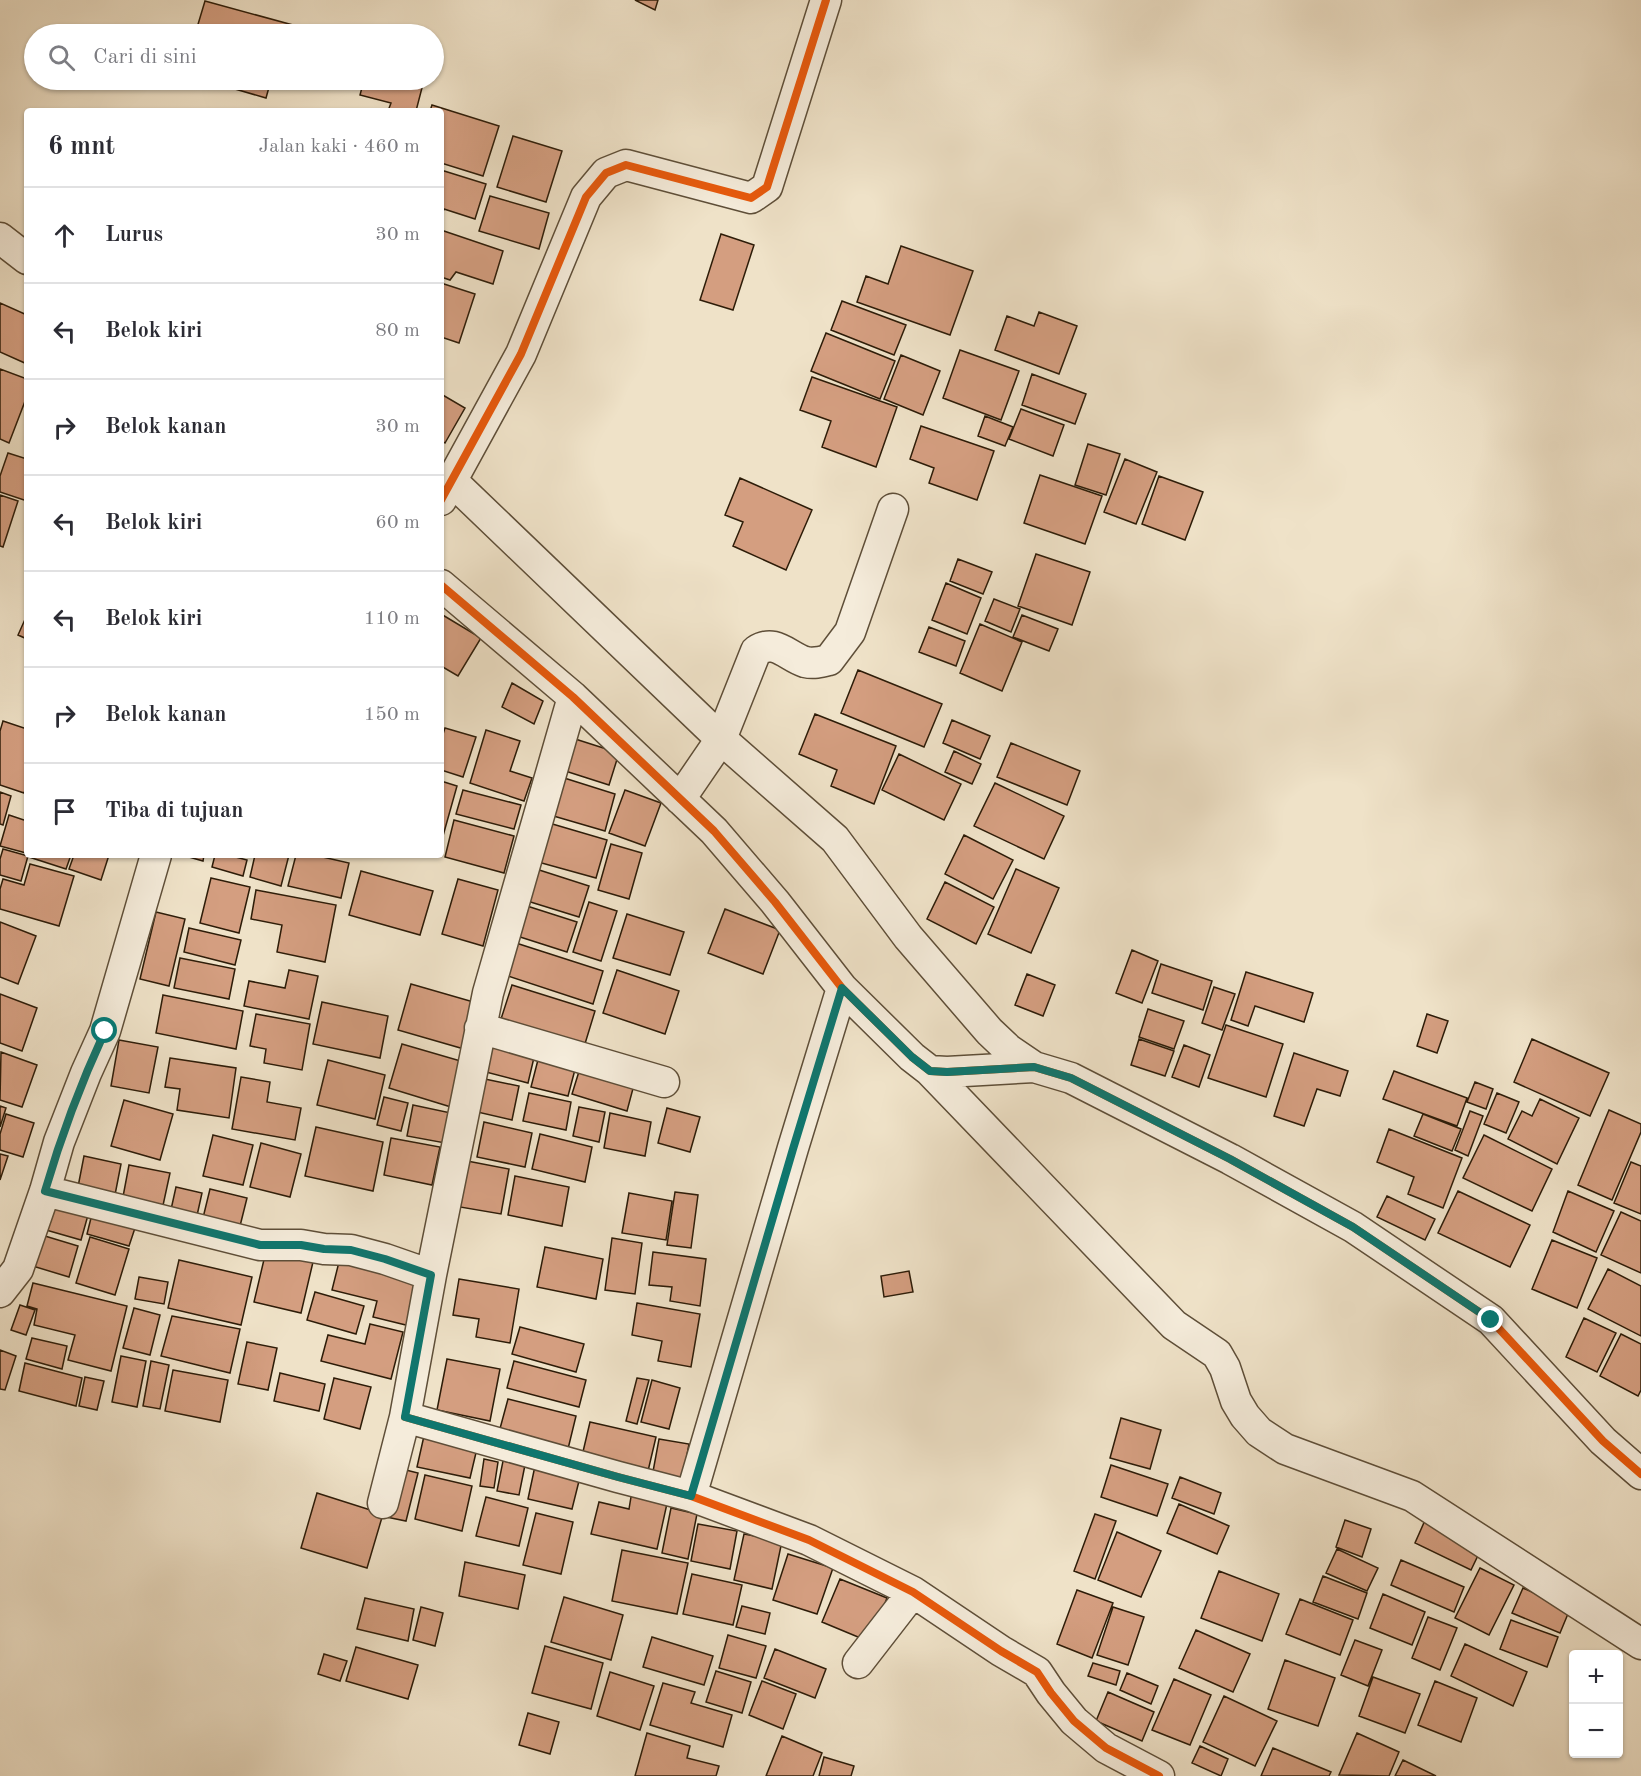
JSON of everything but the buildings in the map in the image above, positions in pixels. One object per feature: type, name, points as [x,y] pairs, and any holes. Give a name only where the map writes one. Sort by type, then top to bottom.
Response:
[{"type":"street","points":[[826,0],[767,187],[759,194],[751,198],[626,165],[606,174],[586,197],[521,354],[446,491],[718,744],[835,839],[908,937],[1009,1050],[1034,1067],[1071,1078],[1230,1159],[1353,1227],[1491,1320],[1603,1441],[1641,1474]]},
{"type":"street","points":[[0,238],[24,257]]},
{"type":"street","points":[[684,792],[718,744],[756,651],[763,646],[770,645],[805,662],[815,663],[829,660],[838,649],[850,632],[893,509]]},
{"type":"street","points":[[444,588],[684,792],[775,902],[842,988],[912,1057],[939,1072],[1174,1325],[1217,1354],[1225,1368],[1236,1401],[1259,1432],[1285,1449],[1412,1496],[1641,1644]]},
{"type":"street","points":[[383,1503],[405,1417],[488,993],[573,697]]},
{"type":"street","points":[[0,1292],[18,1269],[59,1142],[105,1031],[155,858]]},
{"type":"street","points":[[691,1496],[842,988]]},
{"type":"street","points":[[480,1028],[664,1082]]},
{"type":"street","points":[[939,1072],[1034,1067]]},
{"type":"street","points":[[45,1191],[260,1245],[301,1245],[351,1250],[431,1275]]},
{"type":"street","points":[[405,1417],[691,1496],[809,1540],[914,1592],[1001,1651],[1037,1672],[1074,1721],[1106,1748],[1160,1776]]},
{"type":"street","points":[[858,1663],[914,1592]]},
{"type":"cycle path","points":[[444,495],[521,354],[586,197],[606,173],[626,165],[751,198],[767,187],[826,0]]},
{"type":"cycle path","points":[[444,588],[573,697],[714,831],[775,902],[842,988],[912,1057],[930,1071],[1034,1067],[1071,1078],[1230,1159],[1353,1227],[1491,1320],[1603,1441],[1641,1474]]},
{"type":"cycle path","points":[[405,1417],[691,1496],[809,1540],[913,1592],[1001,1651],[1037,1672],[1074,1721],[1106,1748],[1159,1776]]},
{"type":"route","points":[[105,1031],[59,1142],[45,1191],[260,1245],[301,1245],[351,1250],[431,1275],[405,1417],[691,1496],[842,988],[912,1057],[930,1071],[1034,1067],[1071,1078],[1230,1159],[1353,1227],[1491,1320]]}]
